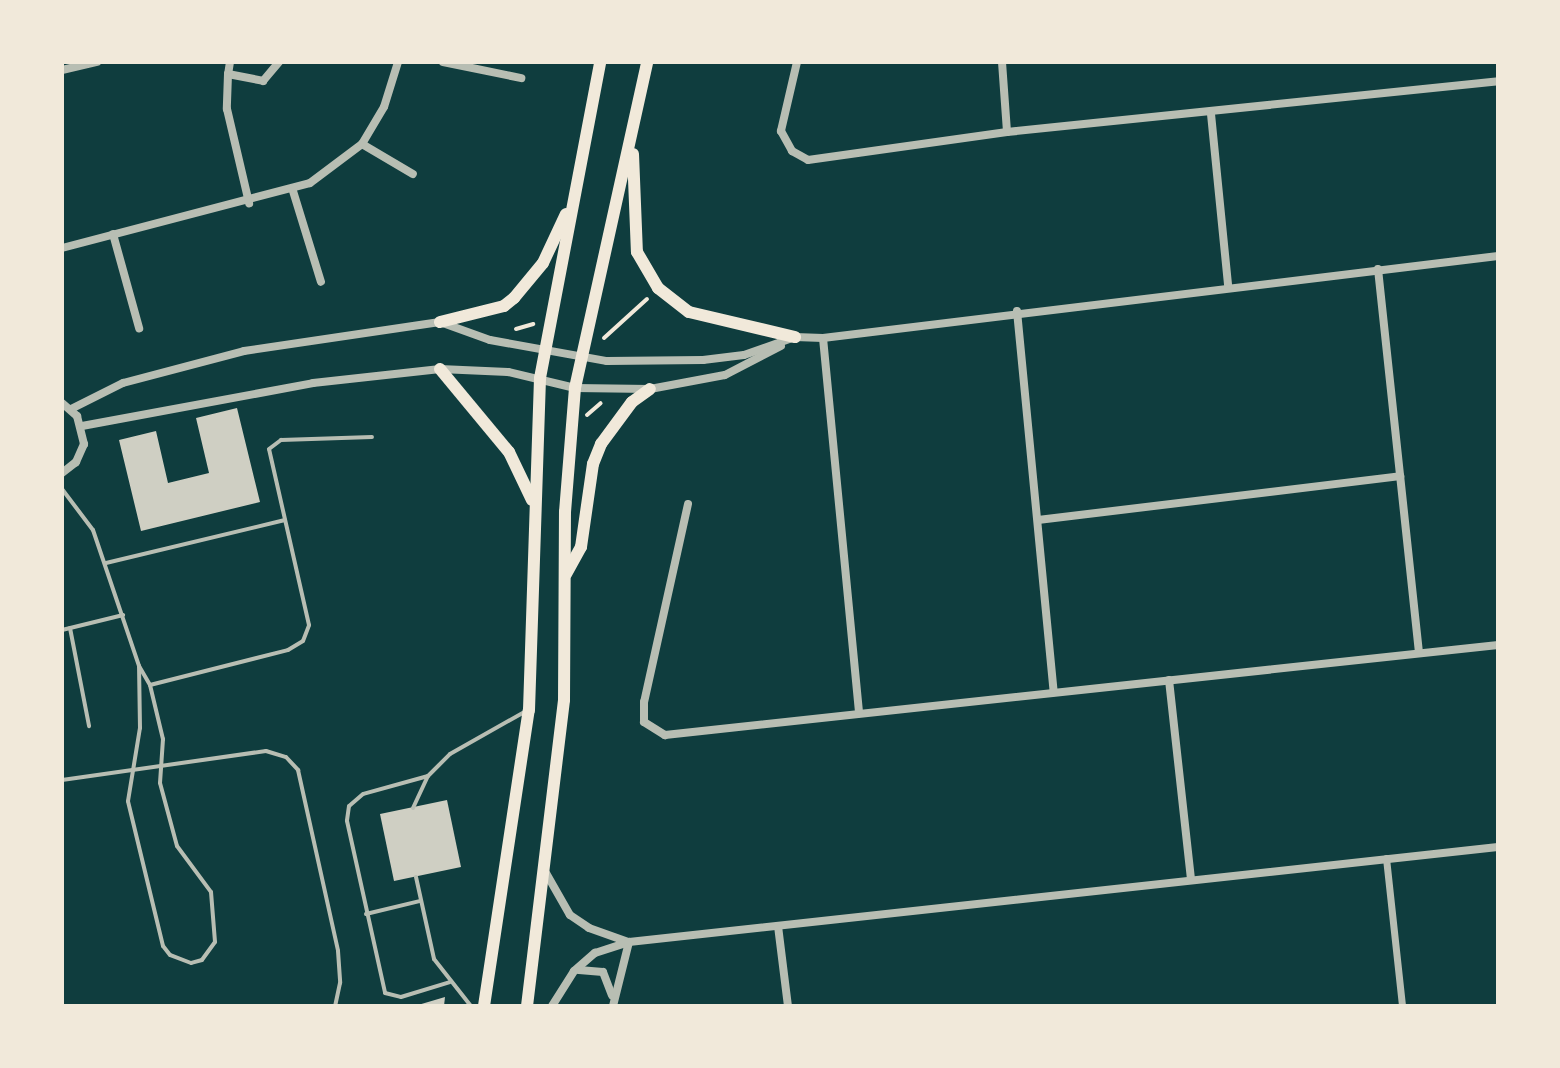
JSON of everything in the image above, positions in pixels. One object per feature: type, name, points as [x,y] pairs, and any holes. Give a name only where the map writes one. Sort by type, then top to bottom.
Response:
[{"type":"main road","points":[[484,1006],[529,710],[533,504],[540,378],[600,62]]},
{"type":"main road","points":[[527,1006],[546,873],[564,700],[564,577],[575,388],[647,62]]},
{"type":"main road","points":[[633,131],[637,252],[658,288],[689,312],[795,337]]},
{"type":"main road","points":[[440,322],[504,306],[514,298],[543,263],[575,193]]},
{"type":"main road","points":[[440,369],[509,452],[533,504]]},
{"type":"main road","points":[[564,577],[581,547],[593,464],[601,444],[632,402],[650,389]]},
{"type":"street","points":[[62,70],[72,65],[97,62]]},
{"type":"street","points":[[230,62],[227,109],[249,203]]},
{"type":"street","points":[[228,74],[263,81],[279,62]]},
{"type":"street","points":[[62,248],[293,191],[347,160],[362,144],[384,107],[398,62]]},
{"type":"street","points":[[443,62],[521,78]]},
{"type":"street","points":[[797,62],[781,131],[792,151],[808,160],[1007,132],[1211,114],[1498,81]]},
{"type":"street","points":[[1002,62],[1007,132]]},
{"type":"street","points":[[1211,114],[1228,285]]},
{"type":"street","points":[[362,144],[413,174]]},
{"type":"street","points":[[293,191],[321,282]]},
{"type":"street","points":[[113,234],[139,328]]},
{"type":"street","points":[[62,473],[81,453],[82,426],[65,404],[123,383],[244,351],[440,322],[490,340],[623,362],[725,358],[795,337],[823,338],[1228,285],[1498,256]]},
{"type":"street","points":[[1378,269],[1419,653]]},
{"type":"street","points":[[1017,311],[1054,692]]},
{"type":"street","points":[[82,426],[313,383],[440,369],[540,378],[575,388],[650,389],[745,368],[795,337]]},
{"type":"street","points":[[823,338],[859,713]]},
{"type":"street","points":[[1038,520],[1400,476]]},
{"type":"street","points":[[688,504],[644,702],[644,722],[665,735],[1498,645]]},
{"type":"street","points":[[1169,680],[1191,878]]},
{"type":"street","points":[[552,1006],[574,971],[595,953],[629,942],[1191,878],[1498,847]]},
{"type":"street","points":[[1386,858],[1402,1006]]},
{"type":"street","points":[[546,873],[570,915],[589,928],[629,942]]},
{"type":"street","points":[[778,926],[788,1006]]},
{"type":"street","points":[[613,1005],[629,942]]},
{"type":"street","points":[[574,971],[603,972],[613,1005]]},
{"type":"lane","points":[[150,685],[296,647],[307,633],[307,616],[269,455],[272,445],[281,440],[372,437]]},
{"type":"lane","points":[[62,489],[93,530],[139,666],[150,685],[163,739],[160,783],[177,846],[211,892],[215,942],[202,960],[191,963],[170,955],[163,946],[128,801],[140,728],[139,666]]},
{"type":"lane","points":[[106,563],[285,520]]},
{"type":"lane","points":[[62,630],[123,615]]},
{"type":"lane","points":[[70,628],[89,726]]},
{"type":"lane","points":[[413,808],[428,776],[461,745],[529,710]]},
{"type":"lane","points":[[62,780],[162,762],[266,751],[286,757],[298,770],[338,951],[340,983],[335,1006]]},
{"type":"lane","points":[[428,776],[363,794],[349,806],[347,821],[385,993],[401,997],[450,982]]},
{"type":"lane","points":[[416,877],[434,959],[471,1006]]},
{"type":"lane","points":[[366,914],[420,901]]},
{"type":"lane","points":[[463,1006],[464,999]]},
{"type":"path","points":[[604,338],[658,288]]},
{"type":"building","points":[[237,408],[260,502],[141,531],[119,440],[156,431],[168,483],[209,473],[196,418]]},
{"type":"building","points":[[447,800],[461,867],[394,881],[380,814]]},
{"type":"building","points":[[445,997],[444,1006],[418,1006],[418,1005]]}]
